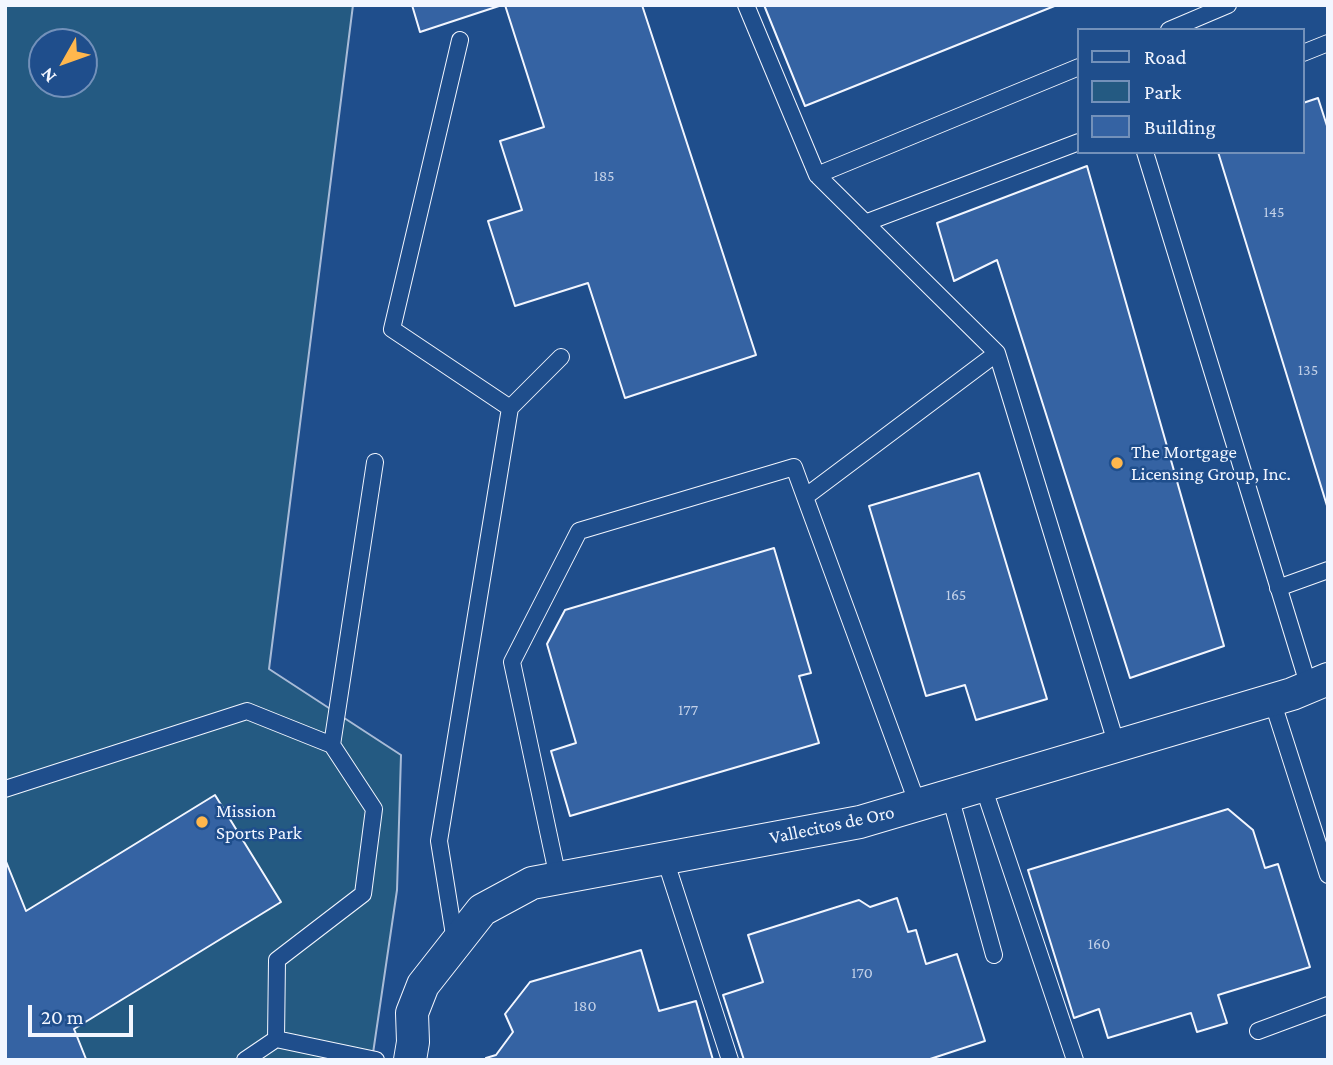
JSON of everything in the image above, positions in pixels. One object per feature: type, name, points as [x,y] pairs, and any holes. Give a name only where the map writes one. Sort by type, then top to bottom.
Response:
[{"type":"street","name":"Vallecitos de Oro","points":[[411,1051],[412,1013],[423,985],[482,910],[532,883],[860,822],[1272,700],[1319,683]]},
{"type":"lane","points":[[746,5],[817,175],[997,353],[1117,746]]},
{"type":"lane","points":[[1174,28],[1228,5]]},
{"type":"lane","points":[[460,40],[392,329],[510,408]]},
{"type":"lane","points":[[1305,51],[1327,44]]},
{"type":"lane","points":[[817,175],[1078,66]]},
{"type":"lane","points":[[866,223],[1078,142]]},
{"type":"lane","points":[[1146,154],[1279,588],[1319,683]]},
{"type":"lane","points":[[805,497],[997,353]]},
{"type":"lane","points":[[456,943],[439,841],[510,408],[561,358]]},
{"type":"lane","points":[[332,745],[375,463]]},
{"type":"lane","points":[[558,878],[512,662],[579,531],[794,467],[918,805]]},
{"type":"lane","points":[[1279,588],[1328,569]]},
{"type":"lane","points":[[1272,700],[1328,875]]},
{"type":"lane","points":[[5,789],[247,711],[332,745],[374,808],[363,894],[277,960],[276,1039]]},
{"type":"lane","points":[[982,786],[1075,1060]]},
{"type":"lane","points":[[950,796],[994,955]]},
{"type":"lane","points":[[664,859],[730,1060]]},
{"type":"lane","points":[[1258,1031],[1328,1005]]},
{"type":"lane","points":[[245,1060],[276,1039],[376,1060]]},
{"type":"green space","points":[[5,5],[353,5],[269,669],[401,755],[397,890],[372,1060],[5,1060]]},
{"type":"building","points":[[412,5],[502,5],[420,32]]},
{"type":"building","points":[[505,5],[642,5],[756,355],[625,398],[588,283],[515,306],[488,221],[522,210],[500,141],[544,127]]},
{"type":"building","points":[[764,5],[1057,5],[805,106]]},
{"type":"building","points":[[1318,98],[1328,129],[1328,509],[1219,154],[1305,154],[1305,102]]},
{"type":"building","name":"The Mortgage Licensing Group, Inc.","points":[[1087,166],[1224,646],[1130,678],[997,260],[954,281],[937,223]]},
{"type":"building","points":[[979,473],[1047,699],[976,720],[965,685],[926,696],[869,506]]},
{"type":"building","points":[[774,548],[811,673],[799,676],[819,743],[570,816],[551,751],[576,743],[547,644],[565,610]]},
{"type":"building","points":[[215,795],[281,902],[74,1029],[86,1059],[5,1060],[5,859],[26,911]]},
{"type":"building","points":[[1228,809],[1253,830],[1265,868],[1278,864],[1310,967],[1218,995],[1227,1023],[1197,1032],[1191,1013],[1108,1038],[1099,1009],[1074,1018],[1028,870]]},
{"type":"building","points":[[897,898],[908,932],[916,930],[926,964],[957,954],[985,1041],[927,1060],[744,1060],[723,995],[763,982],[748,935],[859,900],[870,907]]},
{"type":"building","points":[[641,950],[659,1011],[696,1001],[713,1060],[487,1060],[486,1058],[496,1055],[513,1032],[505,1014],[530,982]]},
{"type":"place","name":"The Mortgage Licensing Group, Inc.","points":[[1117,463]]},
{"type":"place","name":"Mission Sports Park","points":[[202,822]]}]
